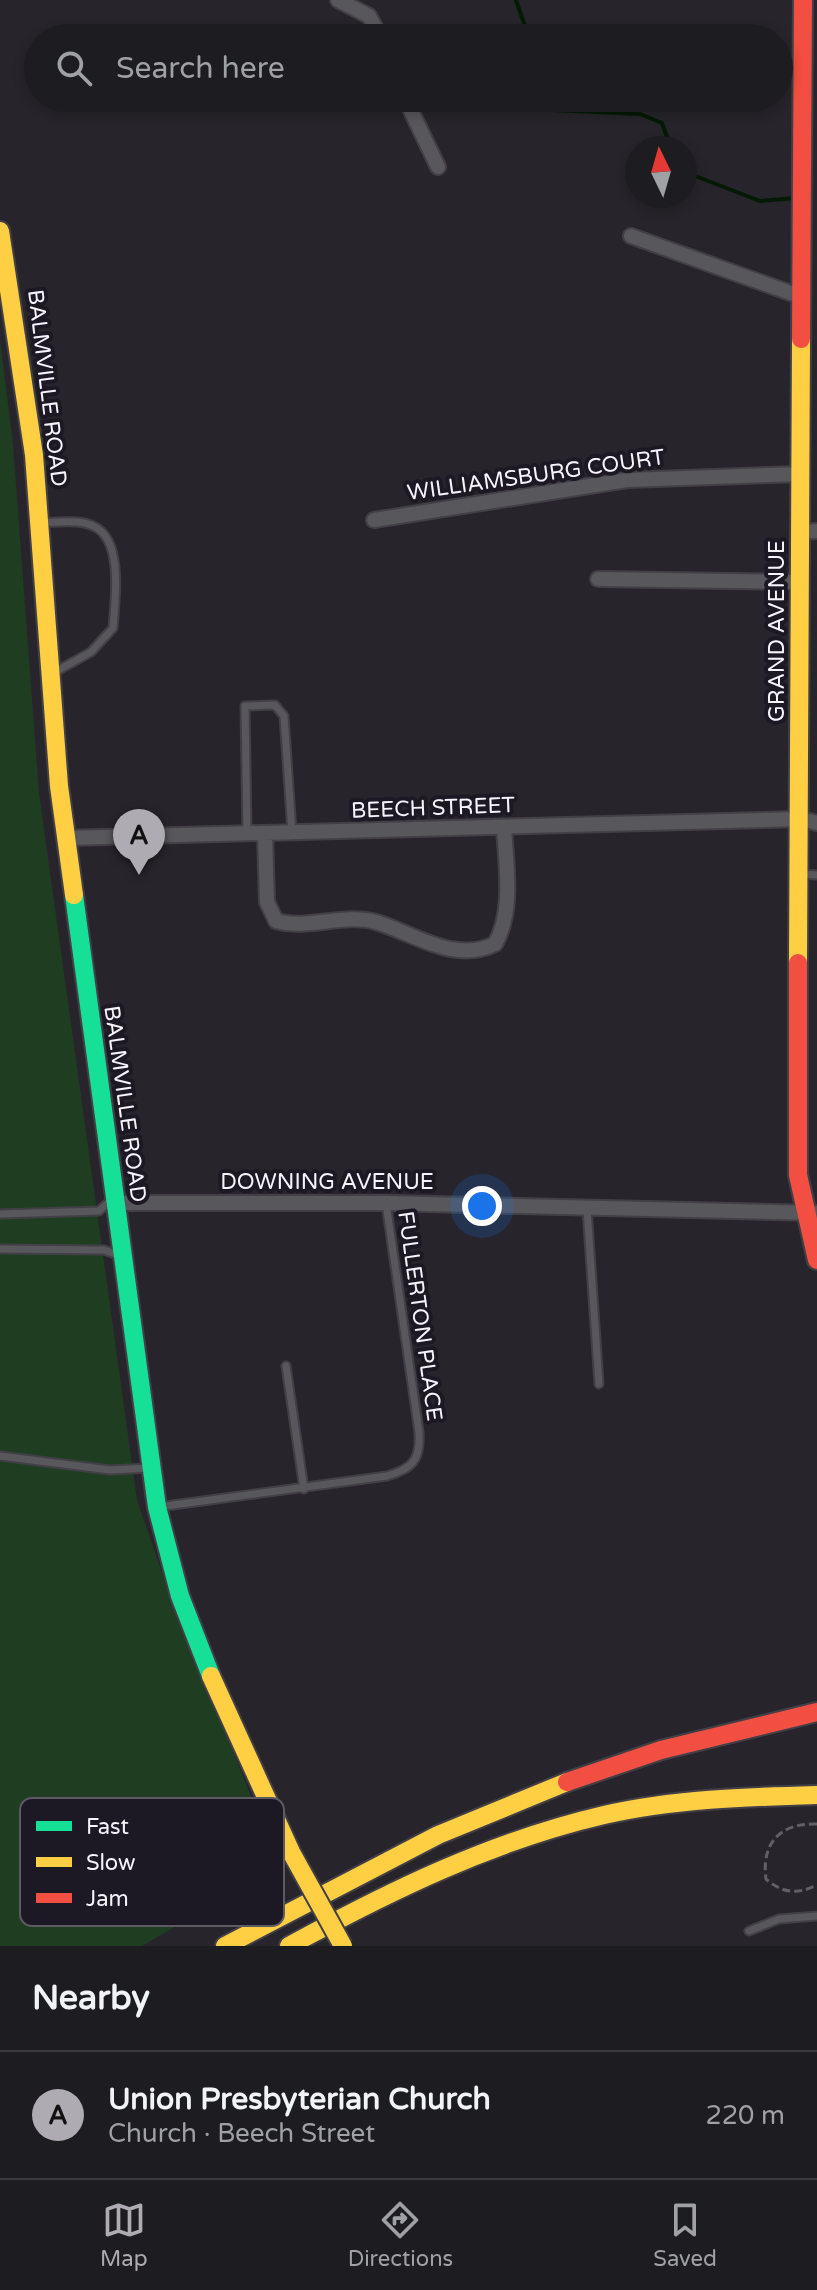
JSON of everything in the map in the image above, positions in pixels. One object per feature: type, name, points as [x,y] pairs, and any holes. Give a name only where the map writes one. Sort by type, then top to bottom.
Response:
[{"type":"main road","name":"GRAND AVENUE","points":[[803,0],[800,474],[809,531],[801,582],[809,875],[797,1130],[798,1175],[811,1213],[817,1260]]},
{"type":"main road","name":"BALMVILLE ROAD","points":[[0,231],[22,365],[66,838],[157,1507],[180,1591],[208,1665],[267,1798]]},
{"type":"main road","points":[[284,1913],[372,1865],[503,1805],[613,1764],[817,1712]]},
{"type":"main road","points":[[289,1946],[417,1878],[530,1833],[659,1804],[749,1796],[817,1795]]},
{"type":"main road","name":"BALMVILLE ROAD","points":[[284,1836],[343,1946]]},
{"type":"main road","points":[[225,1946],[261,1926]]},
{"type":"street","points":[[338,0],[369,16],[373,24]]},
{"type":"street","points":[[412,112],[438,167]]},
{"type":"street","points":[[631,236],[799,296]]},
{"type":"street","name":"WILLIAMSBURG COURT","points":[[374,520],[627,480],[800,474]]},
{"type":"street","points":[[598,579],[801,582]]},
{"type":"street","name":"BEECH STREET","points":[[66,838],[809,821]]},
{"type":"street","points":[[265,835],[267,902],[276,921],[376,922],[442,948],[465,950],[495,944],[502,931],[506,913],[504,827]]},
{"type":"street","name":"DOWNING AVENUE","points":[[114,1200],[811,1213]]},
{"type":"lane","points":[[38,522],[95,526],[107,537],[113,554],[113,628],[91,652],[49,674]]},
{"type":"lane","points":[[247,836],[245,706],[262,703],[275,705],[284,716],[292,834]]},
{"type":"lane","points":[[0,1214],[99,1211],[114,1200]]},
{"type":"lane","name":"FULLERTON PLACE","points":[[157,1507],[304,1489],[404,1471],[418,1456],[419,1432],[386,1203]]},
{"type":"lane","points":[[587,1207],[599,1384]]},
{"type":"lane","points":[[0,1249],[104,1250],[122,1256]]},
{"type":"lane","points":[[286,1366],[304,1489]]},
{"type":"lane","points":[[0,1456],[110,1470],[152,1468]]},
{"type":"lane","points":[[749,1931],[779,1919],[817,1916]]},
{"type":"path","points":[[817,1824],[797,1824],[783,1830],[770,1846],[764,1862],[766,1879],[779,1891],[804,1892],[817,1885]]},
{"type":"green space","points":[[0,340],[13,444],[39,793],[137,1500],[168,1590],[252,1798],[20,1798],[20,1926],[176,1926],[142,1946],[0,1946]]},
{"type":"waterway","points":[[516,0],[524,24]]},
{"type":"waterway","points":[[596,112],[640,114],[662,123],[667,136]]},
{"type":"waterway","points":[[697,177],[760,201],[797,198]]},
{"type":"traffic: fast","points":[[74,895],[157,1507],[180,1596],[211,1676]]},
{"type":"traffic: slow","points":[[0,231],[34,455],[59,786],[74,895]]},
{"type":"traffic: slow","points":[[798,963],[801,339]]},
{"type":"traffic: slow","points":[[211,1676],[266,1798]]},
{"type":"traffic: slow","points":[[284,1915],[438,1835],[567,1782]]},
{"type":"traffic: slow","points":[[289,1946],[442,1870],[562,1826],[604,1815],[683,1802],[817,1795]]},
{"type":"traffic: slow","points":[[284,1837],[291,1852]]},
{"type":"traffic: slow","points":[[291,1852],[343,1946]]},
{"type":"traffic: slow","points":[[225,1946],[263,1926]]},
{"type":"traffic: jam","points":[[801,339],[803,0]]},
{"type":"traffic: jam","points":[[798,963],[798,1175],[817,1260]]},
{"type":"traffic: jam","points":[[567,1782],[661,1750],[817,1712]]},
{"type":"place","name":"Union Presbyterian Church","points":[[139,875]]}]
